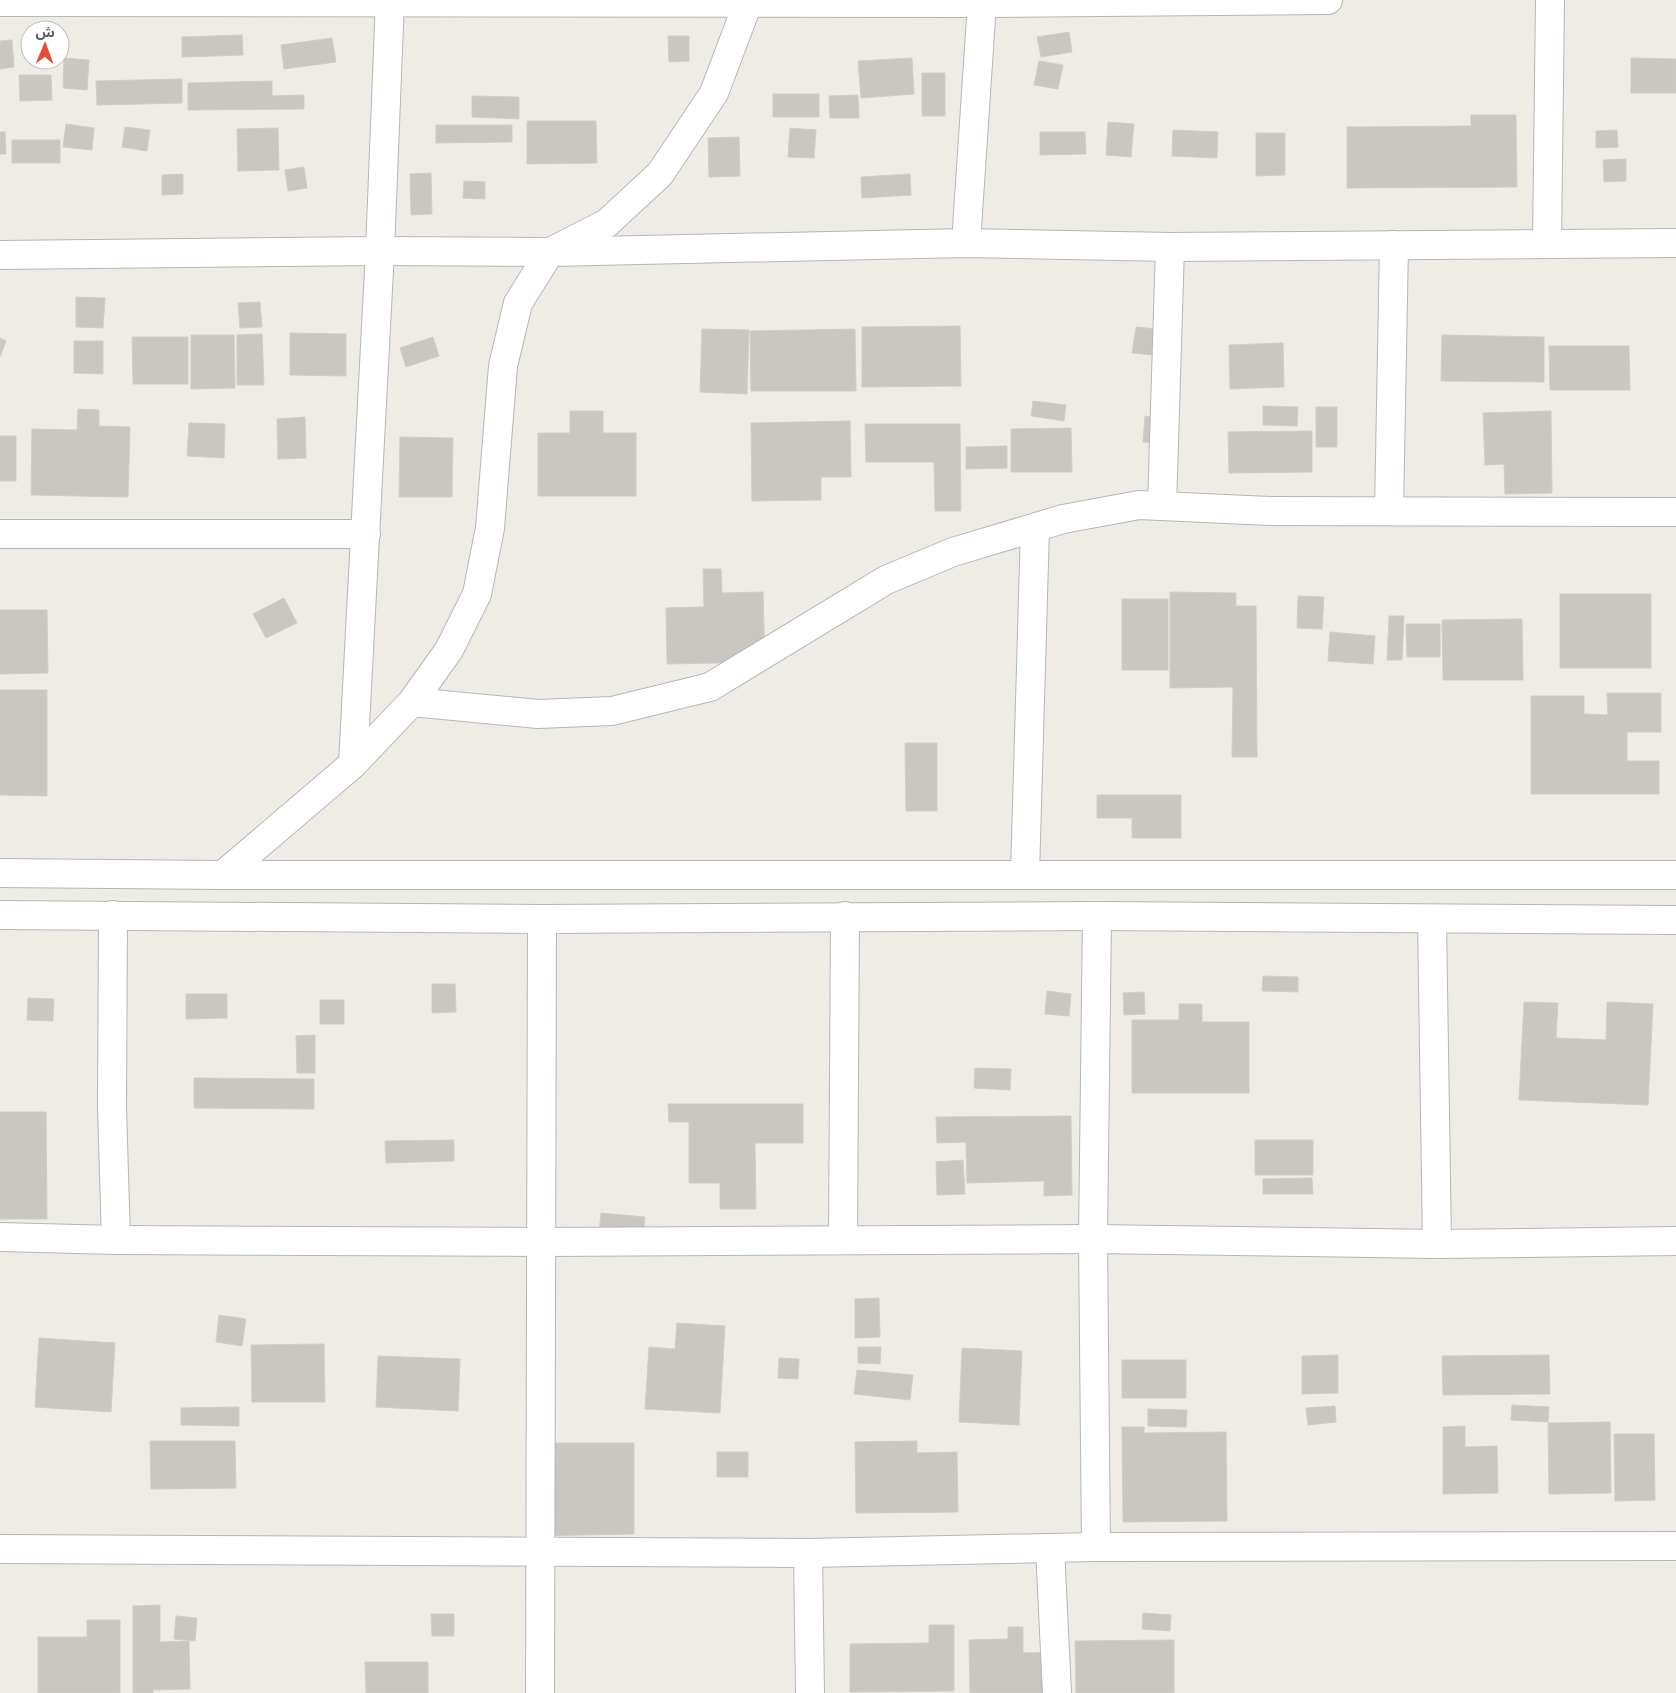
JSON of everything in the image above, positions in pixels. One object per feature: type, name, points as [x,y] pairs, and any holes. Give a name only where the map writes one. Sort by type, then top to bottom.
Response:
[{"type":"street","points":[[0,2],[749,1],[982,3],[1328,0]]},
{"type":"street","points":[[1547,244],[1550,0]]},
{"type":"street","points":[[353,764],[380,251],[390,1]]},
{"type":"street","points":[[223,875],[353,764],[412,702],[450,650],[477,594],[490,528],[503,366],[518,303],[550,252],[607,223],[660,174],[714,93],[749,1]]},
{"type":"street","points":[[966,243],[982,3]]},
{"type":"street","points":[[0,255],[380,251],[550,252],[966,243],[1170,247],[1676,243]]},
{"type":"street","points":[[1389,512],[1394,245]]},
{"type":"street","points":[[1162,506],[1170,247]]},
{"type":"street","points":[[412,702],[538,714],[612,711],[710,687],[886,580],[953,552],[1063,519],[1139,505],[1268,511],[1676,512]]},
{"type":"street","points":[[1025,874],[1035,528]]},
{"type":"street","points":[[0,534],[366,534]]},
{"type":"street","points":[[0,873],[223,875],[1676,875]]},
{"type":"street","points":[[0,915],[542,919],[1097,916],[1676,920]]},
{"type":"street","points":[[113,915],[112,1108],[116,1240]]},
{"type":"street","points":[[843,1240],[845,916]]},
{"type":"street","points":[[1096,1547],[1093,1240],[1097,916]]},
{"type":"street","points":[[540,1693],[542,919]]},
{"type":"street","points":[[1432,919],[1437,1244]]},
{"type":"street","points":[[0,1238],[541,1242],[1093,1240],[1437,1244],[1676,1241]]},
{"type":"street","points":[[0,1549],[808,1553],[1096,1547],[1676,1546]]},
{"type":"street","points":[[1050,1548],[1057,1693]]},
{"type":"street","points":[[808,1553],[810,1693]]},
{"type":"building","points":[[1069,32],[1072,52],[1041,57],[1037,37]]},
{"type":"building","points":[[242,35],[243,55],[182,57],[182,37]]},
{"type":"building","points":[[668,36],[689,36],[689,61],[669,62]]},
{"type":"building","points":[[332,38],[336,62],[284,69],[281,45]]},
{"type":"building","points":[[12,40],[14,67],[0,69],[0,41]]},
{"type":"building","points":[[70,58],[89,60],[87,90],[63,88],[64,70],[70,70]]},
{"type":"building","points":[[912,58],[914,94],[861,98],[858,61]]},
{"type":"building","points":[[1631,58],[1676,59],[1676,93],[1631,93]]},
{"type":"building","points":[[1039,61],[1063,65],[1058,89],[1034,85]]},
{"type":"building","points":[[922,73],[945,73],[945,116],[922,116]]},
{"type":"building","points":[[19,75],[51,75],[52,100],[20,101]]},
{"type":"building","points":[[182,79],[182,103],[97,105],[96,81]]},
{"type":"building","points":[[272,81],[272,96],[304,95],[304,109],[188,110],[188,83]]},
{"type":"building","points":[[773,94],[819,94],[819,117],[773,117]]},
{"type":"building","points":[[858,95],[859,118],[830,118],[829,96]]},
{"type":"building","points":[[472,96],[519,97],[519,119],[472,117]]},
{"type":"building","points":[[1471,115],[1516,115],[1517,187],[1347,188],[1347,127],[1471,126]]},
{"type":"building","points":[[527,121],[596,121],[597,163],[527,164]]},
{"type":"building","points":[[1108,122],[1134,124],[1131,157],[1106,155]]},
{"type":"building","points":[[66,124],[94,128],[92,150],[63,147]]},
{"type":"building","points":[[436,125],[512,125],[512,142],[436,143]]},
{"type":"building","points":[[125,127],[150,130],[147,151],[122,147]]},
{"type":"building","points":[[278,128],[279,170],[238,171],[237,129]]},
{"type":"building","points":[[790,128],[816,130],[814,158],[788,157]]},
{"type":"building","points":[[1173,130],[1218,132],[1217,158],[1172,156]]},
{"type":"building","points":[[1617,130],[1618,147],[1596,148],[1596,131]]},
{"type":"building","points":[[0,132],[5,132],[6,154],[0,154]]},
{"type":"building","points":[[1040,132],[1085,132],[1086,154],[1040,155]]},
{"type":"building","points":[[1256,133],[1285,133],[1285,175],[1256,176]]},
{"type":"building","points":[[739,137],[740,176],[709,177],[708,138]]},
{"type":"building","points":[[12,140],[60,140],[60,163],[12,163]]},
{"type":"building","points":[[1626,159],[1626,181],[1604,182],[1603,160]]},
{"type":"building","points":[[304,167],[307,188],[288,191],[285,170]]},
{"type":"building","points":[[431,173],[432,214],[411,215],[410,174]]},
{"type":"building","points":[[183,174],[183,194],[162,195],[162,175]]},
{"type":"building","points":[[910,174],[911,195],[862,198],[861,177]]},
{"type":"building","points":[[464,181],[485,182],[485,199],[463,198]]},
{"type":"building","points":[[76,297],[105,298],[103,328],[76,327]]},
{"type":"building","points":[[260,302],[262,327],[240,328],[238,303]]},
{"type":"building","points":[[960,326],[961,386],[862,387],[862,327]]},
{"type":"building","points":[[1136,327],[1157,329],[1154,355],[1132,353]]},
{"type":"building","points":[[702,329],[749,330],[747,394],[700,392]]},
{"type":"building","points":[[855,329],[856,391],[751,391],[750,331]]},
{"type":"building","points":[[290,333],[346,334],[346,376],[290,375]]},
{"type":"building","points":[[262,334],[264,385],[237,385],[237,335]]},
{"type":"building","points":[[191,335],[234,335],[235,388],[191,389]]},
{"type":"building","points":[[1442,335],[1544,337],[1544,382],[1441,381]]},
{"type":"building","points":[[132,337],[188,337],[188,384],[133,384]]},
{"type":"building","points":[[433,337],[439,356],[406,367],[400,348]]},
{"type":"building","points":[[0,338],[6,341],[0,357]]},
{"type":"building","points":[[74,341],[103,341],[103,374],[74,373]]},
{"type":"building","points":[[1283,343],[1284,387],[1230,389],[1229,345]]},
{"type":"building","points":[[1549,346],[1629,346],[1630,390],[1550,390]]},
{"type":"building","points":[[1033,401],[1066,405],[1064,421],[1031,416]]},
{"type":"building","points":[[1263,406],[1298,407],[1297,426],[1263,425]]},
{"type":"building","points":[[1316,407],[1337,407],[1337,447],[1316,447]]},
{"type":"building","points":[[78,409],[99,410],[99,426],[130,427],[128,497],[31,495],[32,429],[77,430]]},
{"type":"building","points":[[570,411],[603,411],[603,433],[636,433],[636,496],[538,496],[538,433],[570,433]]},
{"type":"building","points":[[1551,411],[1552,493],[1505,494],[1504,464],[1485,465],[1483,413]]},
{"type":"building","points":[[1145,416],[1158,418],[1156,443],[1143,442]]},
{"type":"building","points":[[305,417],[306,458],[278,459],[277,419]]},
{"type":"building","points":[[850,421],[851,477],[821,477],[821,500],[752,501],[751,423]]},
{"type":"building","points":[[189,423],[225,424],[224,458],[187,456]]},
{"type":"building","points":[[865,424],[960,424],[961,511],[935,511],[934,462],[866,462]]},
{"type":"building","points":[[1071,428],[1072,472],[1011,472],[1011,429]]},
{"type":"building","points":[[1312,431],[1312,472],[1229,473],[1228,432]]},
{"type":"building","points":[[0,436],[16,436],[16,481],[0,481]]},
{"type":"building","points":[[400,437],[453,438],[452,497],[399,497]]},
{"type":"building","points":[[1007,446],[1007,468],[966,469],[966,447]]},
{"type":"building","points":[[703,569],[721,569],[722,593],[763,592],[765,662],[667,664],[666,608],[704,607]]},
{"type":"building","points":[[1170,592],[1236,593],[1236,606],[1256,606],[1257,757],[1232,757],[1233,687],[1170,688]]},
{"type":"building","points":[[1560,594],[1651,594],[1651,668],[1560,668]]},
{"type":"building","points":[[1298,596],[1324,597],[1322,629],[1297,628]]},
{"type":"building","points":[[284,598],[297,623],[266,638],[253,614]]},
{"type":"building","points":[[1122,599],[1168,599],[1168,670],[1122,670]]},
{"type":"building","points":[[0,610],[47,610],[48,673],[0,674]]},
{"type":"building","points":[[1389,616],[1404,616],[1402,660],[1387,660]]},
{"type":"building","points":[[1522,619],[1523,680],[1443,680],[1442,620]]},
{"type":"building","points":[[1406,624],[1440,624],[1440,657],[1407,657]]},
{"type":"building","points":[[1330,632],[1375,636],[1373,664],[1328,661]]},
{"type":"building","points":[[0,690],[47,690],[47,796],[0,795]]},
{"type":"building","points":[[1607,693],[1661,693],[1661,732],[1627,732],[1627,761],[1659,761],[1659,794],[1531,794],[1531,696],[1584,696],[1584,714],[1608,715]]},
{"type":"building","points":[[905,743],[937,743],[937,811],[906,811]]},
{"type":"building","points":[[1097,795],[1181,795],[1181,838],[1132,838],[1132,818],[1097,818]]},
{"type":"building","points":[[1263,976],[1298,977],[1298,992],[1262,991]]},
{"type":"building","points":[[432,984],[455,984],[456,1012],[432,1013]]},
{"type":"building","points":[[1047,991],[1071,994],[1069,1016],[1045,1014]]},
{"type":"building","points":[[1144,992],[1145,1014],[1124,1015],[1123,993]]},
{"type":"building","points":[[186,994],[227,994],[227,1018],[186,1019]]},
{"type":"building","points":[[28,998],[54,999],[53,1021],[27,1020]]},
{"type":"building","points":[[320,1000],[344,1000],[344,1024],[320,1024]]},
{"type":"building","points":[[1524,1002],[1558,1003],[1556,1038],[1606,1040],[1607,1002],[1653,1004],[1648,1105],[1519,1100]]},
{"type":"building","points":[[1179,1004],[1202,1004],[1202,1022],[1249,1022],[1249,1093],[1132,1093],[1132,1020],[1179,1020]]},
{"type":"building","points":[[315,1035],[315,1073],[297,1073],[296,1036]]},
{"type":"building","points":[[975,1068],[1011,1069],[1010,1090],[974,1088]]},
{"type":"building","points":[[194,1078],[314,1079],[314,1109],[194,1108]]},
{"type":"building","points":[[668,1104],[803,1104],[803,1143],[755,1143],[756,1209],[720,1209],[720,1183],[689,1183],[689,1122],[669,1122]]},
{"type":"building","points":[[0,1112],[46,1112],[47,1219],[0,1219]]},
{"type":"building","points":[[1071,1116],[1072,1195],[1044,1196],[1044,1181],[967,1183],[966,1142],[937,1143],[936,1117]]},
{"type":"building","points":[[454,1140],[454,1161],[386,1163],[385,1141]]},
{"type":"building","points":[[1255,1140],[1313,1140],[1313,1175],[1255,1175]]},
{"type":"building","points":[[963,1160],[965,1194],[937,1195],[936,1162]]},
{"type":"building","points":[[1312,1178],[1313,1194],[1263,1194],[1263,1179]]},
{"type":"building","points":[[601,1213],[645,1217],[643,1237],[599,1233]]},
{"type":"building","points":[[879,1298],[880,1337],[855,1338],[855,1299]]},
{"type":"building","points":[[219,1315],[246,1319],[242,1346],[216,1342]]},
{"type":"building","points":[[677,1323],[725,1326],[720,1413],[645,1409],[649,1347],[675,1349]]},
{"type":"building","points":[[39,1338],[115,1343],[111,1412],[35,1407]]},
{"type":"building","points":[[324,1344],[325,1402],[252,1402],[251,1345]]},
{"type":"building","points":[[858,1347],[881,1347],[880,1364],[858,1363]]},
{"type":"building","points":[[962,1348],[1022,1351],[1019,1425],[959,1422]]},
{"type":"building","points":[[1338,1355],[1338,1393],[1302,1394],[1302,1356]]},
{"type":"building","points":[[1549,1355],[1550,1394],[1443,1395],[1442,1356]]},
{"type":"building","points":[[378,1356],[460,1359],[458,1411],[376,1407]]},
{"type":"building","points":[[779,1358],[799,1359],[798,1379],[778,1378]]},
{"type":"building","points":[[1122,1360],[1186,1360],[1186,1398],[1122,1398]]},
{"type":"building","points":[[857,1370],[913,1375],[910,1400],[854,1394]]},
{"type":"building","points":[[1512,1405],[1549,1407],[1548,1422],[1511,1420]]},
{"type":"building","points":[[1335,1406],[1336,1422],[1308,1425],[1306,1408]]},
{"type":"building","points":[[239,1407],[239,1426],[181,1425],[181,1408]]},
{"type":"building","points":[[1148,1409],[1187,1410],[1186,1427],[1148,1426]]},
{"type":"building","points":[[1610,1422],[1611,1493],[1549,1494],[1548,1423]]},
{"type":"building","points":[[1465,1426],[1465,1447],[1497,1446],[1498,1493],[1443,1494],[1443,1427]]},
{"type":"building","points":[[1122,1427],[1144,1427],[1144,1433],[1226,1432],[1227,1521],[1123,1522]]},
{"type":"building","points":[[1614,1434],[1654,1434],[1655,1500],[1615,1501]]},
{"type":"building","points":[[150,1441],[235,1441],[236,1488],[151,1489]]},
{"type":"building","points":[[917,1441],[917,1453],[957,1452],[958,1512],[856,1513],[855,1442]]},
{"type":"building","points":[[531,1443],[634,1443],[634,1534],[532,1536]]},
{"type":"building","points":[[717,1452],[748,1452],[748,1477],[717,1477]]},
{"type":"building","points":[[160,1605],[160,1642],[189,1641],[190,1689],[153,1690],[153,1693],[133,1693],[133,1606]]},
{"type":"building","points":[[1143,1613],[1171,1615],[1170,1631],[1142,1629]]},
{"type":"building","points":[[431,1614],[454,1614],[454,1636],[432,1636]]},
{"type":"building","points":[[176,1616],[197,1618],[195,1641],[174,1639]]},
{"type":"building","points":[[87,1620],[120,1620],[120,1693],[38,1693],[38,1637],[87,1637]]},
{"type":"building","points":[[929,1625],[954,1625],[954,1691],[850,1692],[850,1644],[929,1643]]},
{"type":"building","points":[[1008,1627],[1023,1627],[1023,1653],[1064,1652],[1065,1693],[970,1693],[969,1640],[1008,1639]]},
{"type":"building","points":[[1174,1640],[1174,1693],[1076,1693],[1075,1641]]},
{"type":"building","points":[[365,1662],[428,1662],[428,1693],[366,1693]]}]
